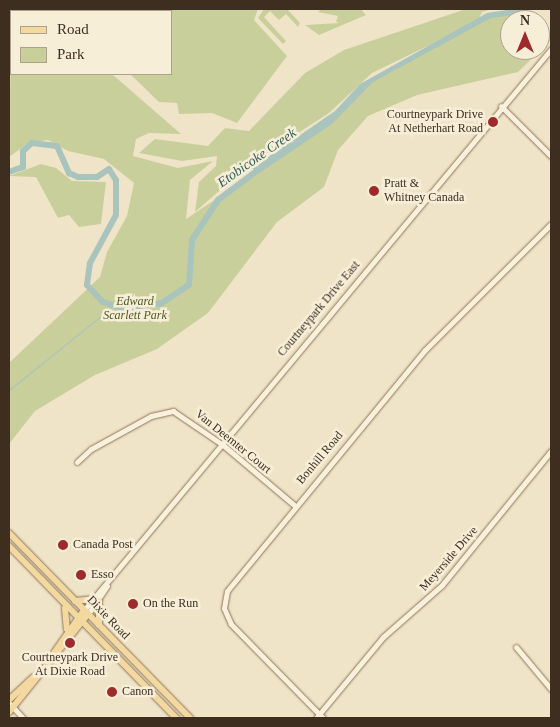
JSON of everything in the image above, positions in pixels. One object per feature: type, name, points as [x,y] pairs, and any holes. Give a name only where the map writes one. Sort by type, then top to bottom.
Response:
[{"type":"main road","name":"Dixie Road","points":[[9,534],[190,718]]},
{"type":"main road","name":"Dixie Road","points":[[9,546],[176,718]]},
{"type":"main road","points":[[62,600],[69,618],[66,633]]},
{"type":"main road","points":[[75,601],[96,600],[100,626]]},
{"type":"main road","name":"Courtneypark Drive East","points":[[54,653],[66,633],[86,612]]},
{"type":"main road","name":"Courtneypark Drive East","points":[[10,706],[74,632],[80,620]]},
{"type":"main road","points":[[74,632],[92,632]]},
{"type":"street","name":"Courtneypark Drive East","points":[[86,612],[501,106],[551,49]]},
{"type":"street","points":[[501,106],[551,156]]},
{"type":"street","name":"Bonhill Road","points":[[320,717],[231,624],[224,608],[227,591],[294,505],[424,350],[551,224]]},
{"type":"street","name":"Van Deemter Court","points":[[77,462],[91,448],[165,411],[187,418],[223,445],[294,505]]},
{"type":"street","name":"Meyerside Drive","points":[[320,717],[383,637],[442,585],[551,451]]},
{"type":"street","points":[[516,647],[551,689]]},
{"type":"street","points":[[10,706],[23,718]]},
{"type":"green space","points":[[69,9],[258,9],[254,20],[287,56],[237,123],[212,113],[179,114],[177,103],[159,102],[131,75],[172,75],[172,10]]},
{"type":"green space","points":[[264,9],[288,10],[300,23],[298,27],[286,14],[279,20],[270,11],[264,17],[286,41],[283,44],[258,18]]},
{"type":"green space","points":[[321,9],[361,9],[366,15],[319,35],[305,25],[340,23],[336,22],[338,16],[318,12]]},
{"type":"green space","points":[[466,9],[492,9],[482,12],[477,22],[372,73],[329,113],[250,164],[195,212],[199,182],[216,166],[217,156],[182,161],[139,153],[155,139],[208,146],[225,128],[249,131],[305,73],[344,50]]},
{"type":"green space","name":"Edward Scarlett Park","points":[[500,14],[500,60],[530,60],[518,72],[417,95],[368,116],[338,150],[324,187],[277,222],[208,313],[157,349],[95,375],[35,411],[9,444],[9,363],[100,277],[107,252],[127,216],[134,183],[104,159],[68,151],[48,140],[28,143],[9,157],[10,75],[113,75],[181,134],[149,133],[136,139],[133,156],[178,168],[213,161],[190,180],[186,219],[325,126],[364,86],[490,15]]},
{"type":"green space","points":[[41,164],[56,168],[72,181],[106,182],[101,224],[79,227],[69,215],[58,218],[36,177],[9,176]]},
{"type":"water","name":"Etobicoke Creek","points":[[500,11],[500,17],[491,18],[373,82],[332,124],[258,174],[252,168],[335,111],[360,84],[487,13]]},
{"type":"waterway","name":"Etobicoke Creek","points":[[9,172],[23,167],[23,151],[32,143],[57,146],[69,173],[78,177],[97,177],[109,169],[116,180],[116,215],[90,263],[87,285],[103,302],[125,309],[162,303],[189,285],[192,240],[218,200],[262,167]]},
{"type":"waterway","points":[[9,390],[113,306]]},
{"type":"place","name":"Courtneypark Drive At Netherhart Road","points":[[493,122]]},
{"type":"place","name":"Pratt & Whitney Canada","points":[[374,191]]},
{"type":"place","name":"Canada Post","points":[[63,545]]},
{"type":"place","name":"Esso","points":[[81,575]]},
{"type":"place","name":"On the Run","points":[[133,604]]},
{"type":"place","name":"Courtneypark Drive At Dixie Road","points":[[70,643]]},
{"type":"place","name":"Canon","points":[[112,692]]}]
